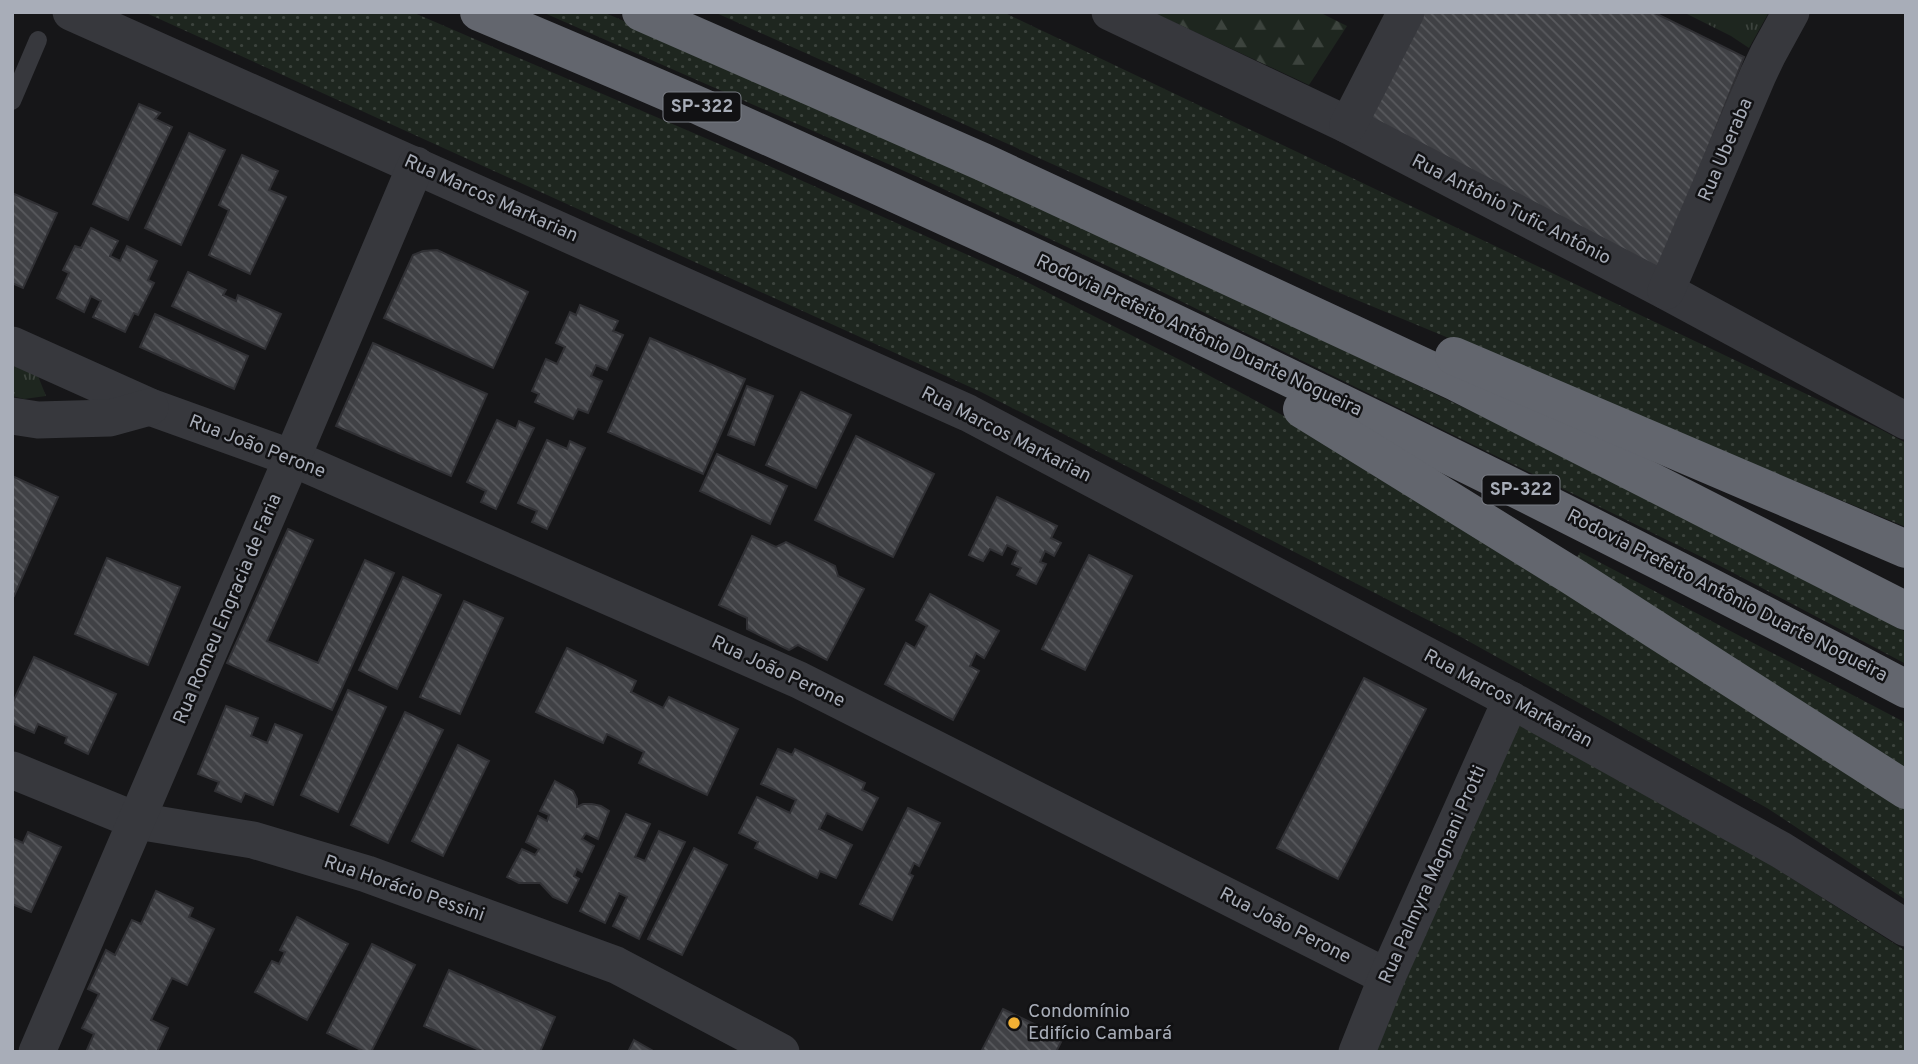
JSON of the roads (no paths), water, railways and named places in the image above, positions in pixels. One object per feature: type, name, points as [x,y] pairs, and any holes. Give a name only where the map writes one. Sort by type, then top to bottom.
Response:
[{"type":"highway","name":"Rodovia Prefeito Antônio Duarte Nogueira","points":[[480,12],[911,200],[1131,303],[1510,485],[1906,689]]},
{"type":"highway","points":[[640,12],[983,162],[1456,382],[1906,611]]},
{"type":"highway","points":[[1167,248],[1477,364],[1906,549]]},
{"type":"highway","points":[[1131,303],[1572,576],[1906,790]]},
{"type":"street","name":"Rua Marcos Markarian","points":[[71,12],[968,413],[1511,699],[1782,850],[1906,928]]},
{"type":"street","name":"Rua Antônio Tufic Antônio","points":[[1110,12],[1348,125],[1666,290],[1906,421]]},
{"type":"street","points":[[1348,125],[1406,12]]},
{"type":"street","name":"Rua Uberaba","points":[[1666,290],[1768,54],[1791,12]]},
{"type":"street","name":"Rua Romeu Engracia de Faria","points":[[37,1052],[416,165]]},
{"type":"street","name":"Rua João Perone","points":[[12,345],[150,407],[292,458],[799,680],[1387,977]]},
{"type":"street","points":[[12,416],[38,420],[110,418],[150,407]]},
{"type":"street","name":"Rua Palmyra Magnani Protti","points":[[1357,1052],[1387,977],[1511,699]]},
{"type":"street","name":"Rua Horácio Pessini","points":[[12,770],[137,821],[253,840],[367,874],[615,965],[781,1052]]},
{"type":"lane","points":[[12,102],[38,40]]},
{"type":"place","name":"Condomínio Edifício Cambará","points":[[1014,1023]]}]
